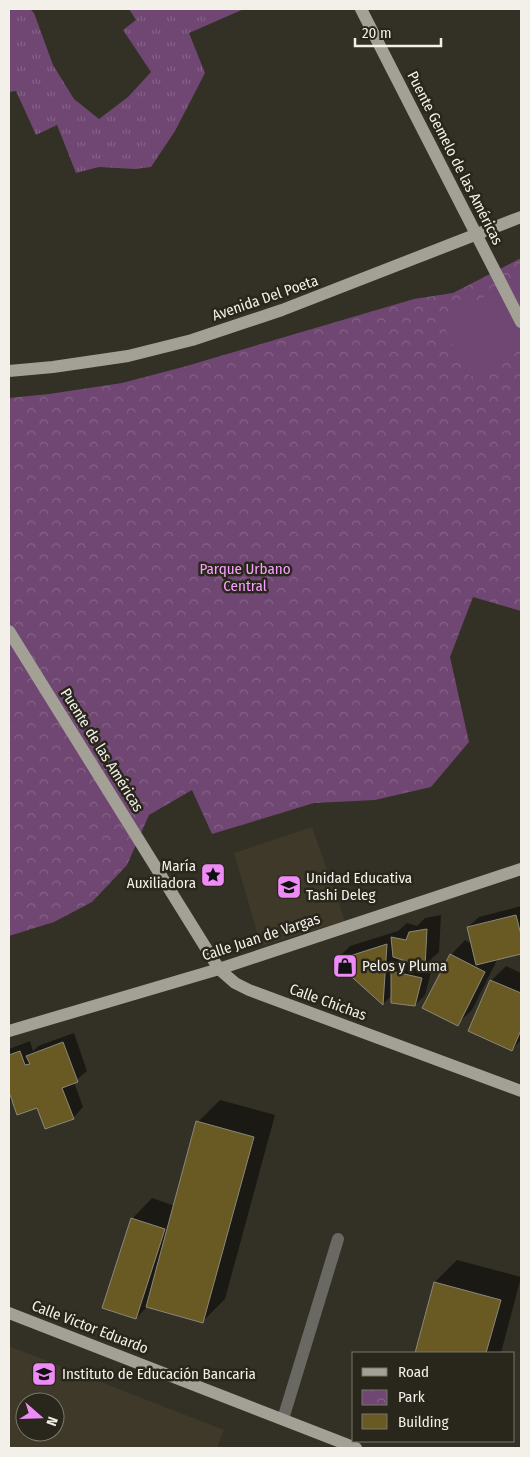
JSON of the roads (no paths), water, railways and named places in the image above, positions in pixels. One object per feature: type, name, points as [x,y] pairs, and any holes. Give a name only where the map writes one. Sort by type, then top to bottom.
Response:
[{"type":"main road","name":"Puente Gemelo de las Américas","points":[[361,9],[521,322]]},
{"type":"main road","name":"Avenida Del Poeta","points":[[9,372],[53,368],[128,356],[192,340],[282,310],[521,217]]},
{"type":"main road","name":"Puente de las Américas","points":[[9,631],[167,887]]},
{"type":"main road","name":"Calle Juan de Vargas","points":[[9,1031],[219,968],[521,868]]},
{"type":"main road","name":"Calle Chichas","points":[[167,887],[219,968],[235,982],[249,990],[521,1091]]},
{"type":"main road","name":"Calle Victor Eduardo","points":[[9,1313],[356,1448]]},
{"type":"lane","points":[[283,1419],[338,1239]]},
{"type":"place","name":"María Auxiliadora","points":[[213,875]]},
{"type":"place","name":"Unidad Educativa Tashi Deleg","points":[[289,887]]},
{"type":"place","name":"Pelos y Pluma","points":[[345,966]]},
{"type":"place","name":"Instituto de Educación Bancaria","points":[[44,1374]]},
{"type":"park label","name":"Parque Urbano Central","points":[[245,578]]}]
